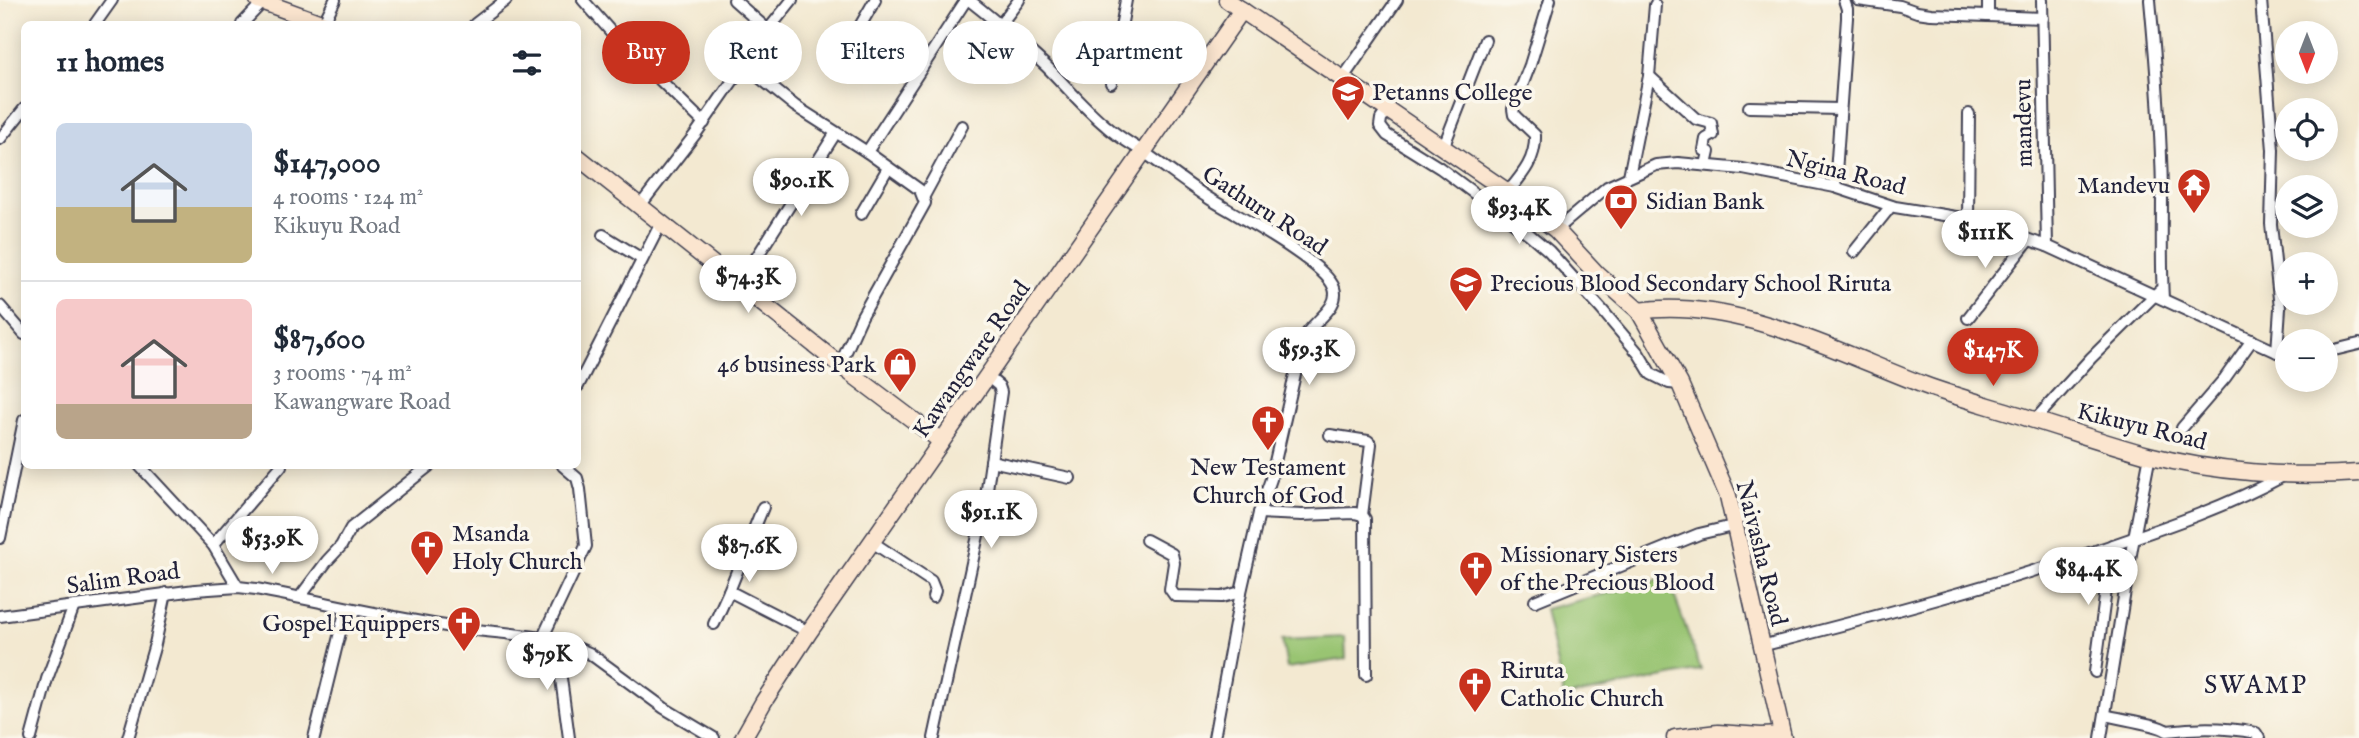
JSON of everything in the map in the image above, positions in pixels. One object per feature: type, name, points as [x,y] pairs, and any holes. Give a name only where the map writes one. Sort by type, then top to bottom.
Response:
[{"type":"main road","name":"Naivasha Road","points":[[1227,0],[1508,192],[1556,230],[1596,273],[1639,312],[1680,384],[1728,496],[1737,525],[1782,736]]},
{"type":"main road","points":[[260,1],[315,21]]},
{"type":"main road","name":"Kawangware Road","points":[[743,738],[809,632],[1242,10]]},
{"type":"main road","points":[[581,160],[840,365],[941,441]]},
{"type":"main road","name":"Kikuyu Road","points":[[1639,312],[1676,308],[1724,314],[1768,325],[1928,387],[2150,455],[2207,466],[2287,473],[2333,475],[2359,472]]},
{"type":"main road","points":[[1675,738],[1718,733],[1782,736]]},
{"type":"street","points":[[97,21],[112,0]]},
{"type":"street","points":[[324,21],[335,0]]},
{"type":"street","points":[[479,21],[506,0]]},
{"type":"street","points":[[583,0],[612,33],[704,122]]},
{"type":"street","points":[[734,0],[758,21]]},
{"type":"street","points":[[775,21],[792,0]]},
{"type":"street","points":[[863,21],[875,0]]},
{"type":"street","points":[[867,152],[968,0]]},
{"type":"street","name":"Gathuru Road","points":[[968,0],[995,21]]},
{"type":"street","points":[[1003,21],[1019,0]]},
{"type":"street","points":[[1122,21],[1126,0]]},
{"type":"street","points":[[1343,78],[1397,0]]},
{"type":"street","points":[[1508,192],[1526,170],[1533,156],[1535,135],[1514,115],[1513,109],[1550,0]]},
{"type":"street","points":[[1835,187],[1847,18],[1844,0]]},
{"type":"street","points":[[1858,0],[1900,6],[1924,13],[2043,18]]},
{"type":"street","points":[[1988,0],[1988,16]]},
{"type":"street","name":"mandevu","points":[[2042,0],[2047,246]]},
{"type":"street","points":[[2035,420],[2160,294],[2158,94],[2150,0]]},
{"type":"street","points":[[2261,0],[2273,150],[2272,224],[2281,329]]},
{"type":"street","points":[[244,21],[260,1]]},
{"type":"street","points":[[1629,176],[1649,76],[1655,5]]},
{"type":"street","points":[[1440,168],[1485,40]]},
{"type":"street","name":"Gathuru Road","points":[[1038,59],[1104,125],[1123,140],[1143,151],[1197,191],[1290,247],[1329,277],[1334,286],[1336,295],[1330,309],[1310,328],[1303,340],[1271,479],[1259,513],[1241,592],[1214,738]]},
{"type":"street","points":[[1649,76],[1696,119],[1712,123],[1713,135],[1706,139],[1704,150],[1709,152],[1706,165]]},
{"type":"street","points":[[639,207],[731,84]]},
{"type":"street","points":[[768,84],[835,134],[867,152],[920,190],[924,196],[925,203],[921,212],[862,316],[840,365]]},
{"type":"street","points":[[1749,107],[1840,109]]},
{"type":"street","points":[[1388,109],[1380,126],[1387,135],[1440,168],[1549,251],[1639,354],[1651,373],[1669,383],[1680,384]]},
{"type":"street","points":[[0,139],[21,113]]},
{"type":"street","points":[[1968,219],[1969,114]]},
{"type":"street","points":[[924,196],[962,125]]},
{"type":"street","points":[[739,285],[835,134]]},
{"type":"street","name":"Ngina Road","points":[[1556,230],[1607,187],[1656,165],[1678,163],[1743,169],[1835,187],[1891,206],[1968,219],[2047,246],[2160,294],[2275,350]]},
{"type":"street","points":[[861,214],[888,168]]},
{"type":"street","points":[[1854,253],[1891,206]]},
{"type":"street","points":[[581,380],[661,223]]},
{"type":"street","points":[[603,235],[642,259]]},
{"type":"street","points":[[1968,318],[2028,241]]},
{"type":"street","points":[[0,306],[21,330]]},
{"type":"street","points":[[2182,428],[2225,378],[2252,340]]},
{"type":"street","points":[[2338,349],[2359,344]]},
{"type":"street","points":[[934,738],[985,503],[1001,392],[999,386],[987,376]]},
{"type":"street","points":[[0,538],[21,435]]},
{"type":"street","points":[[1330,435],[1368,441],[1371,444],[1362,514],[1366,532],[1366,675]]},
{"type":"street","points":[[2101,738],[2150,455]]},
{"type":"street","points":[[991,461],[1070,478]]},
{"type":"street","points":[[143,469],[213,545],[238,587]]},
{"type":"street","points":[[213,545],[278,469]]},
{"type":"street","points":[[300,597],[341,546],[351,528],[425,469]]},
{"type":"street","points":[[542,639],[586,546],[580,489],[577,478],[567,469]]},
{"type":"street","points":[[1761,646],[2003,580],[2134,538],[2247,495],[2287,473]]},
{"type":"street","points":[[714,624],[763,507]]},
{"type":"street","points":[[1259,513],[1362,514]]},
{"type":"street","points":[[1535,601],[1699,534],[1737,525]]},
{"type":"street","points":[[1146,540],[1172,554],[1174,563],[1170,589],[1175,596],[1222,597],[1241,592]]},
{"type":"street","points":[[872,542],[931,581],[935,591],[933,597]]},
{"type":"street","points":[[2095,673],[2112,545]]},
{"type":"street","name":"Salim Road","points":[[0,616],[166,593],[238,587],[300,597],[449,627],[556,641],[589,653],[664,708],[713,738]]},
{"type":"street","points":[[729,591],[809,632]]},
{"type":"street","points":[[128,738],[155,644],[166,593]]},
{"type":"street","points":[[31,738],[47,679],[74,606]]},
{"type":"street","points":[[314,738],[345,608]]},
{"type":"street","points":[[556,641],[569,738]]},
{"type":"street","points":[[2105,715],[2160,726],[2166,731],[2204,727],[2246,731],[2256,733],[2259,738]]},
{"type":"green space","points":[[1668,578],[1701,670],[1564,697],[1545,609]]},
{"type":"green space","points":[[1345,637],[1346,659],[1287,668],[1282,640]]},
{"type":"place","name":"Petanns College","points":[[1348,122]]},
{"type":"place","name":"Mandevu","points":[[2194,215]]},
{"type":"place","name":"Sidian Bank","points":[[1621,231]]},
{"type":"place","name":"Precious Blood Secondary School Riruta","points":[[1466,313]]},
{"type":"place","name":"46 business Park","points":[[900,394]]},
{"type":"place","name":"New Testament Church of God","points":[[1268,452]]},
{"type":"place","name":"Msanda Holy Church","points":[[427,577]]},
{"type":"place","name":"Missionary Sisters of the Precious Blood","points":[[1476,598]]},
{"type":"place","name":"Gospel Equippers","points":[[464,653]]},
{"type":"place","name":"Riruta Catholic Church","points":[[1475,714]]},
{"type":"district","name":"SWAMP","points":[[2256,684]]}]
